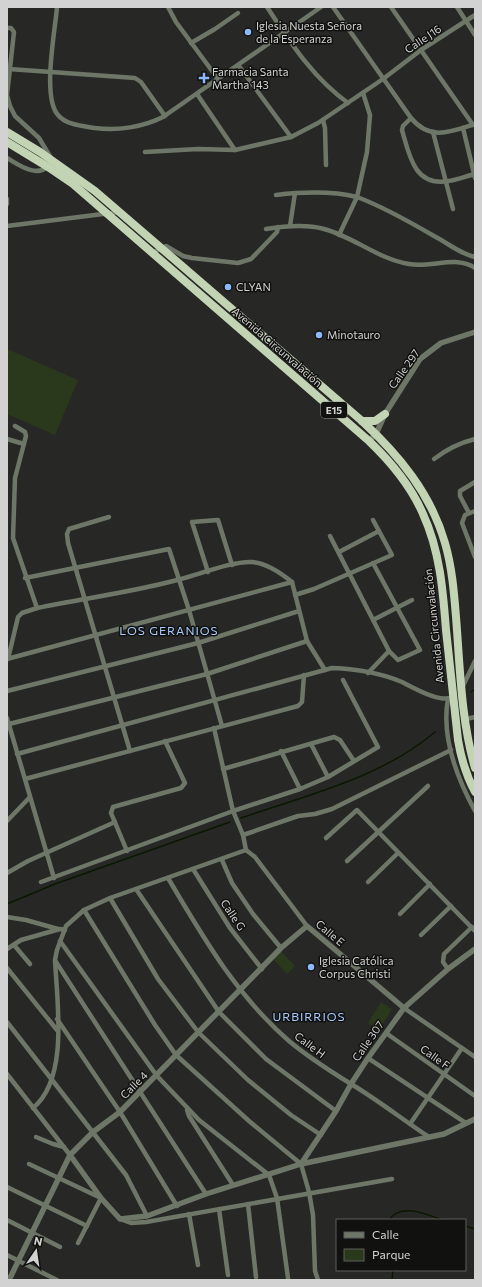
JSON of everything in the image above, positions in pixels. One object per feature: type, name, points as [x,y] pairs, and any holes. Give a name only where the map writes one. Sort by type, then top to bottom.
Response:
[{"type":"highway","name":"Avenida Circunvalación","points":[[7,132],[50,163],[95,191],[362,421],[390,448],[416,481],[433,513],[445,542],[453,583],[469,748],[475,768]]},
{"type":"highway","name":"Avenida Circunvalación","points":[[7,142],[50,163],[108,213],[152,254],[369,441],[394,467],[406,484],[423,514],[434,543],[442,582],[450,698],[462,759],[468,780],[475,792]]},
{"type":"highway","points":[[362,421],[375,421],[385,414]]},
{"type":"street","points":[[57,7],[50,73],[50,100],[58,116],[67,122],[99,128],[118,128],[150,124],[165,116],[285,34],[321,7]]},
{"type":"street","points":[[168,7],[191,43],[218,80]]},
{"type":"street","points":[[267,7],[312,71],[324,84],[348,102]]},
{"type":"street","points":[[333,7],[411,118],[420,128],[433,132],[452,132],[474,124],[391,7]]},
{"type":"street","points":[[457,7],[475,35]]},
{"type":"street","points":[[191,43],[238,13]]},
{"type":"street","name":"Calle J16","points":[[145,152],[198,149],[235,150],[291,137],[323,120],[383,79],[421,50],[475,15]]},
{"type":"street","points":[[7,28],[11,28],[14,32],[8,69],[8,95],[10,106],[16,116],[39,138],[50,163],[43,170],[32,171],[7,158]]},
{"type":"street","points":[[239,66],[291,137]]},
{"type":"street","points":[[8,69],[139,80],[165,116]]},
{"type":"street","points":[[339,235],[357,197],[367,152],[370,115],[363,93]]},
{"type":"street","points":[[197,94],[235,150]]},
{"type":"street","points":[[411,118],[403,126],[402,130],[413,166],[418,173],[425,177],[447,182],[475,176],[463,128]]},
{"type":"street","points":[[323,120],[325,128],[326,165]]},
{"type":"street","points":[[433,132],[453,209]]},
{"type":"street","points":[[290,226],[295,193]]},
{"type":"street","points":[[276,195],[295,193],[346,194],[357,197],[372,203],[436,236],[455,249],[475,257]]},
{"type":"street","points":[[7,226],[119,212]]},
{"type":"street","points":[[266,228],[311,226],[339,235],[381,255],[409,264],[439,264],[458,261],[474,267]]},
{"type":"street","points":[[152,254],[160,248],[166,246],[183,256],[242,263],[253,257],[277,232],[278,227]]},
{"type":"street","name":"Calle 297","points":[[369,441],[376,434],[385,414],[420,359],[441,343],[475,332]]},
{"type":"street","points":[[15,426],[26,434],[15,478],[12,526],[16,551],[37,608]]},
{"type":"street","points":[[7,439],[24,444]]},
{"type":"street","points":[[434,459],[446,450],[462,442],[475,439]]},
{"type":"street","points":[[469,513],[460,496],[460,491],[475,482]]},
{"type":"street","points":[[475,511],[465,515],[462,523],[475,557]]},
{"type":"street","points":[[109,517],[67,530],[68,543],[130,751]]},
{"type":"street","points":[[208,572],[192,522],[218,520],[232,565]]},
{"type":"street","points":[[295,595],[314,589],[392,555],[373,520]]},
{"type":"street","points":[[339,552],[379,531]]},
{"type":"street","points":[[330,536],[389,651],[398,660],[420,650],[373,563]]},
{"type":"street","points":[[25,578],[169,549],[189,610],[222,726]]},
{"type":"street","points":[[292,582],[8,659],[18,617],[22,613],[37,608],[84,598],[180,580],[232,565],[252,562],[268,566],[292,582],[307,641],[325,670]]},
{"type":"street","points":[[373,620],[412,600]]},
{"type":"street","points":[[7,691],[198,643],[299,611]]},
{"type":"street","points":[[9,724],[207,674],[307,641]]},
{"type":"street","points":[[368,673],[389,651]]},
{"type":"street","points":[[475,660],[462,687],[450,698],[446,710],[447,738],[462,786],[475,811]]},
{"type":"street","points":[[17,754],[332,668],[352,669],[400,681],[440,699],[450,698]]},
{"type":"street","points":[[25,779],[298,706],[302,702],[304,676]]},
{"type":"street","points":[[41,882],[128,851],[232,811],[300,789],[328,777],[378,747],[343,680]]},
{"type":"street","points":[[466,719],[475,717]]},
{"type":"street","points":[[7,718],[54,878]]},
{"type":"street","points":[[33,1108],[42,1101],[52,1079],[58,1053],[55,960],[62,930],[70,921],[84,910],[110,898],[222,860],[246,850],[243,836],[232,811],[214,728]]},
{"type":"street","points":[[222,769],[310,744],[338,738],[354,761]]},
{"type":"street","points":[[128,851],[111,812],[114,806],[183,786],[185,780],[166,741]]},
{"type":"street","points":[[310,744],[328,777]]},
{"type":"street","points":[[243,836],[298,816],[315,814],[332,809],[451,750]]},
{"type":"street","points":[[281,752],[300,789]]},
{"type":"street","points":[[347,861],[377,831],[428,786]]},
{"type":"street","points":[[7,821],[30,797]]},
{"type":"street","points":[[326,838],[357,810],[473,929],[444,954],[443,962],[448,969]]},
{"type":"street","points":[[7,873],[46,853],[115,822]]},
{"type":"street","name":"Calle E","points":[[246,850],[255,857],[307,926],[404,1008],[475,1057]]},
{"type":"street","points":[[368,882],[398,852]]},
{"type":"street","points":[[222,860],[232,884],[253,914],[282,948]]},
{"type":"street","name":"Calle G","points":[[193,869],[230,928],[262,969]]},
{"type":"street","name":"Calle H","points":[[168,878],[221,965],[240,991],[290,1041],[336,1076],[351,1084],[429,1137]]},
{"type":"street","points":[[400,914],[430,884]]},
{"type":"street","points":[[136,889],[219,1012],[266,1059],[336,1111]]},
{"type":"street","points":[[110,898],[158,979],[198,1032],[260,1090],[291,1115],[321,1135]]},
{"type":"street","points":[[421,935],[451,906]]},
{"type":"street","points":[[84,910],[176,1055],[248,1121],[301,1164],[309,1192],[313,1214],[315,1271],[318,1280]]},
{"type":"street","points":[[7,917],[26,920],[62,930]]},
{"type":"street","name":"Calle 4","points":[[9,1280],[44,1205],[70,1155],[92,1132],[120,1112],[282,948],[307,926]]},
{"type":"street","points":[[7,949],[22,940],[62,930]]},
{"type":"street","points":[[60,941],[157,1076],[186,1108],[235,1150],[269,1175],[277,1198],[288,1278]]},
{"type":"street","points":[[14,944],[30,964]]},
{"type":"street","name":"Calle 307","points":[[301,1164],[321,1135],[368,1058],[404,1008],[448,969],[475,948]]},
{"type":"street","points":[[55,960],[206,1194]]},
{"type":"street","points":[[7,968],[57,1030]]},
{"type":"street","points":[[57,1019],[120,1112],[177,1206]]},
{"type":"street","points":[[7,1022],[126,1175],[147,1216]]},
{"type":"street","name":"Calle F","points":[[386,1033],[475,1096]]},
{"type":"street","points":[[410,1124],[462,1048]]},
{"type":"street","points":[[368,1058],[466,1123]]},
{"type":"street","points":[[7,1074],[64,1146],[100,1198],[120,1219],[131,1223],[146,1222],[309,1192],[392,1179]]},
{"type":"street","points":[[186,1108],[189,1116],[232,1185]]},
{"type":"street","points":[[120,1219],[147,1216],[232,1185],[269,1175],[301,1164],[444,1134],[475,1119]]},
{"type":"street","points":[[36,1137],[53,1144],[64,1146]]},
{"type":"street","points":[[28,1164],[100,1198]]},
{"type":"street","points":[[7,1187],[86,1226]]},
{"type":"street","points":[[78,1243],[100,1198]]},
{"type":"street","points":[[248,1204],[256,1277]]},
{"type":"street","points":[[219,1209],[228,1275]]},
{"type":"street","points":[[189,1214],[198,1265]]},
{"type":"street","points":[[7,1220],[60,1247]]},
{"type":"street","points":[[7,1255],[57,1280]]},
{"type":"green space","points":[[7,349],[78,380],[55,435],[7,414]]},
{"type":"green space","points":[[281,951],[295,966],[287,974],[273,959]]},
{"type":"green space","points":[[381,1002],[392,1009],[379,1030],[368,1023]]},
{"type":"waterway","points":[[471,692],[475,689]]},
{"type":"waterway","points":[[241,818],[317,793],[367,773],[391,762],[414,748],[435,732]]},
{"type":"waterway","points":[[7,904],[55,884],[230,822]]},
{"type":"waterway","points":[[390,1219],[400,1212],[407,1211],[414,1211],[440,1219]]},
{"type":"waterway","points":[[466,1226],[475,1229]]},
{"type":"waterway","points":[[392,1280],[393,1271]]},
{"type":"place","name":"Iglesia Nuesta Señora de la Esperanza","points":[[248,32]]},
{"type":"place","name":"Farmacia Santa Martha 143","points":[[204,78]]},
{"type":"place","name":"CLYAN","points":[[228,287]]},
{"type":"place","name":"Minotauro","points":[[319,335]]},
{"type":"place","name":"Iglesia Católica Corpus Christi","points":[[311,967]]},
{"type":"district","name":"LOS GERANIOS","points":[[169,631]]},
{"type":"district","name":"URBIRRIOS","points":[[309,1017]]}]
